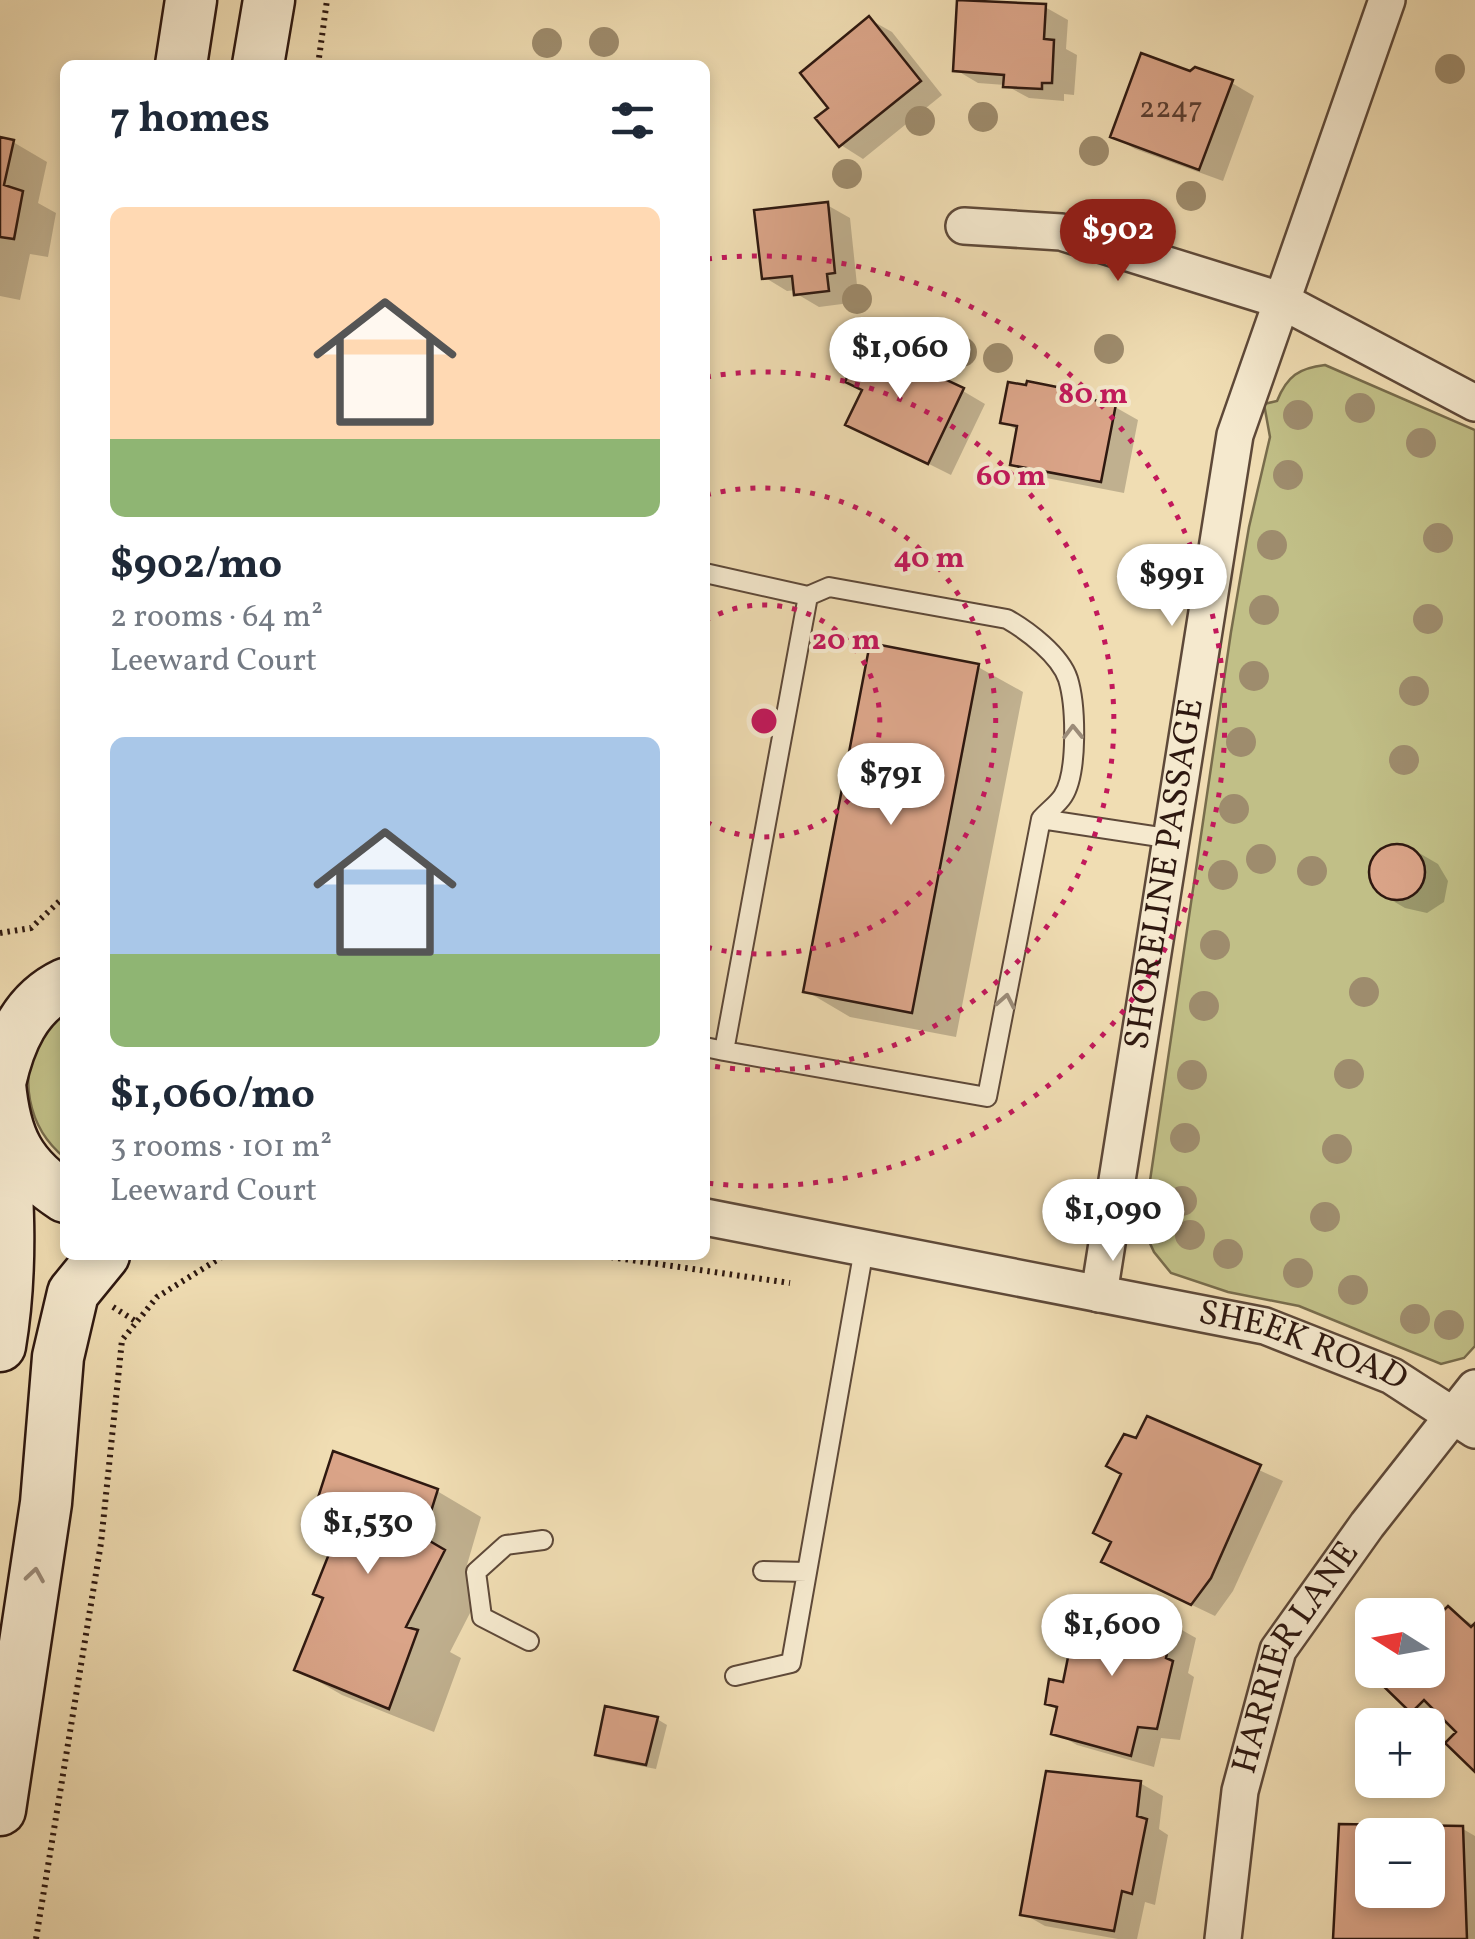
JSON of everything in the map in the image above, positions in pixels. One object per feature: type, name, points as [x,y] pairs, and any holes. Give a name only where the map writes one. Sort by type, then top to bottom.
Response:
[{"type":"main road","points":[[182,60],[192,0]]},
{"type":"main road","points":[[259,60],[269,0]]},
{"type":"main road","points":[[0,1346],[8,1302],[11,1234],[1,1096],[8,1048],[45,989]]},
{"type":"main road","points":[[1,1096],[17,1153],[40,1181],[60,1194]]},
{"type":"main road","points":[[0,1810],[46,1504],[58,1357],[73,1293],[100,1260]]},
{"type":"street","name":"SHORELINE PASSAGE","points":[[1099,1294],[1235,434],[1387,0]]},
{"type":"street","points":[[964,226],[1060,232],[1280,300],[1475,403]]},
{"type":"street","name":"SHEEK ROAD","points":[[710,1218],[1265,1326],[1468,1411]]},
{"type":"street","name":"HARRIER LANE","points":[[1223,1939],[1240,1791],[1278,1650],[1367,1525],[1468,1411]]},
{"type":"lane","points":[[710,573],[808,596],[829,587],[1007,619],[1033,634],[1068,676],[1074,729],[1072,767],[1065,794],[1041,819],[987,1097],[714,1049],[808,596]]},
{"type":"lane","points":[[1041,819],[1173,839]]},
{"type":"lane","points":[[735,1676],[791,1663],[864,1249]]},
{"type":"lane","points":[[530,1641],[482,1617],[476,1572],[506,1545],[542,1540]]},
{"type":"lane","points":[[764,1571],[806,1572]]},
{"type":"path","points":[[319,60],[327,0]]},
{"type":"path","points":[[0,933],[31,928],[60,901]]},
{"type":"path","points":[[36,1939],[101,1543],[122,1340],[157,1297],[217,1260]]},
{"type":"path","points":[[631,1260],[790,1283]]},
{"type":"shaded area","points":[[1325,365],[1475,430],[1475,1346],[1464,1358],[1441,1364],[1299,1306],[1228,1292],[1171,1273],[1154,1252],[1143,1228],[1231,632],[1270,437],[1264,404],[1277,401],[1295,375]]},
{"type":"shaded area","points":[[60,1015],[60,1153],[42,1132],[30,1100],[30,1066],[43,1034]]},
{"type":"building","points":[[957,0],[1046,4],[1044,39],[1054,40],[1052,83],[1042,83],[1042,89],[1003,87],[1004,75],[953,71]]},
{"type":"building","points":[[869,16],[921,81],[839,147],[815,118],[828,108],[800,73]]},
{"type":"building","points":[[1141,53],[1190,71],[1195,67],[1233,80],[1199,170],[1110,137]]},
{"type":"building","points":[[0,137],[14,140],[4,185],[23,191],[14,239],[0,237]]},
{"type":"building","points":[[828,202],[835,273],[827,274],[829,291],[794,295],[792,276],[762,279],[754,210]]},
{"type":"building","points":[[863,341],[964,388],[928,464],[845,425],[862,390],[845,382]]},
{"type":"building","points":[[1027,381],[1062,388],[1060,398],[1116,404],[1101,482],[1010,465],[1017,426],[1000,423],[1008,382],[1026,385]]},
{"type":"building","points":[[870,643],[979,664],[912,1013],[803,992]]},
{"type":"building","points":[[1397,844],[1417,852],[1425,872],[1417,892],[1397,900],[1377,892],[1369,872],[1377,852]]},
{"type":"building","points":[[1147,1416],[1261,1465],[1211,1578],[1191,1605],[1101,1562],[1111,1542],[1093,1533],[1121,1474],[1106,1466],[1124,1434],[1136,1438]]},
{"type":"building","points":[[333,1451],[438,1489],[423,1537],[445,1550],[406,1627],[418,1630],[389,1709],[294,1670],[323,1598],[313,1594],[333,1544],[306,1535]]},
{"type":"building","points":[[1079,1603],[1174,1623],[1166,1658],[1173,1661],[1157,1729],[1138,1727],[1131,1756],[1051,1734],[1057,1707],[1045,1704],[1049,1679],[1063,1682]]},
{"type":"building","points":[[1448,1606],[1471,1627],[1475,1623],[1475,1772],[1445,1743],[1456,1732],[1445,1721],[1445,1708],[1432,1708],[1424,1700],[1416,1708],[1406,1708],[1385,1688],[1445,1688]]},
{"type":"building","points":[[605,1706],[658,1717],[646,1765],[595,1755]]},
{"type":"building","points":[[1046,1771],[1141,1781],[1137,1816],[1147,1819],[1132,1894],[1122,1891],[1114,1931],[1020,1915]]},
{"type":"building","points":[[1339,1824],[1355,1824],[1355,1908],[1445,1908],[1445,1826],[1463,1826],[1467,1939],[1333,1939]]}]
